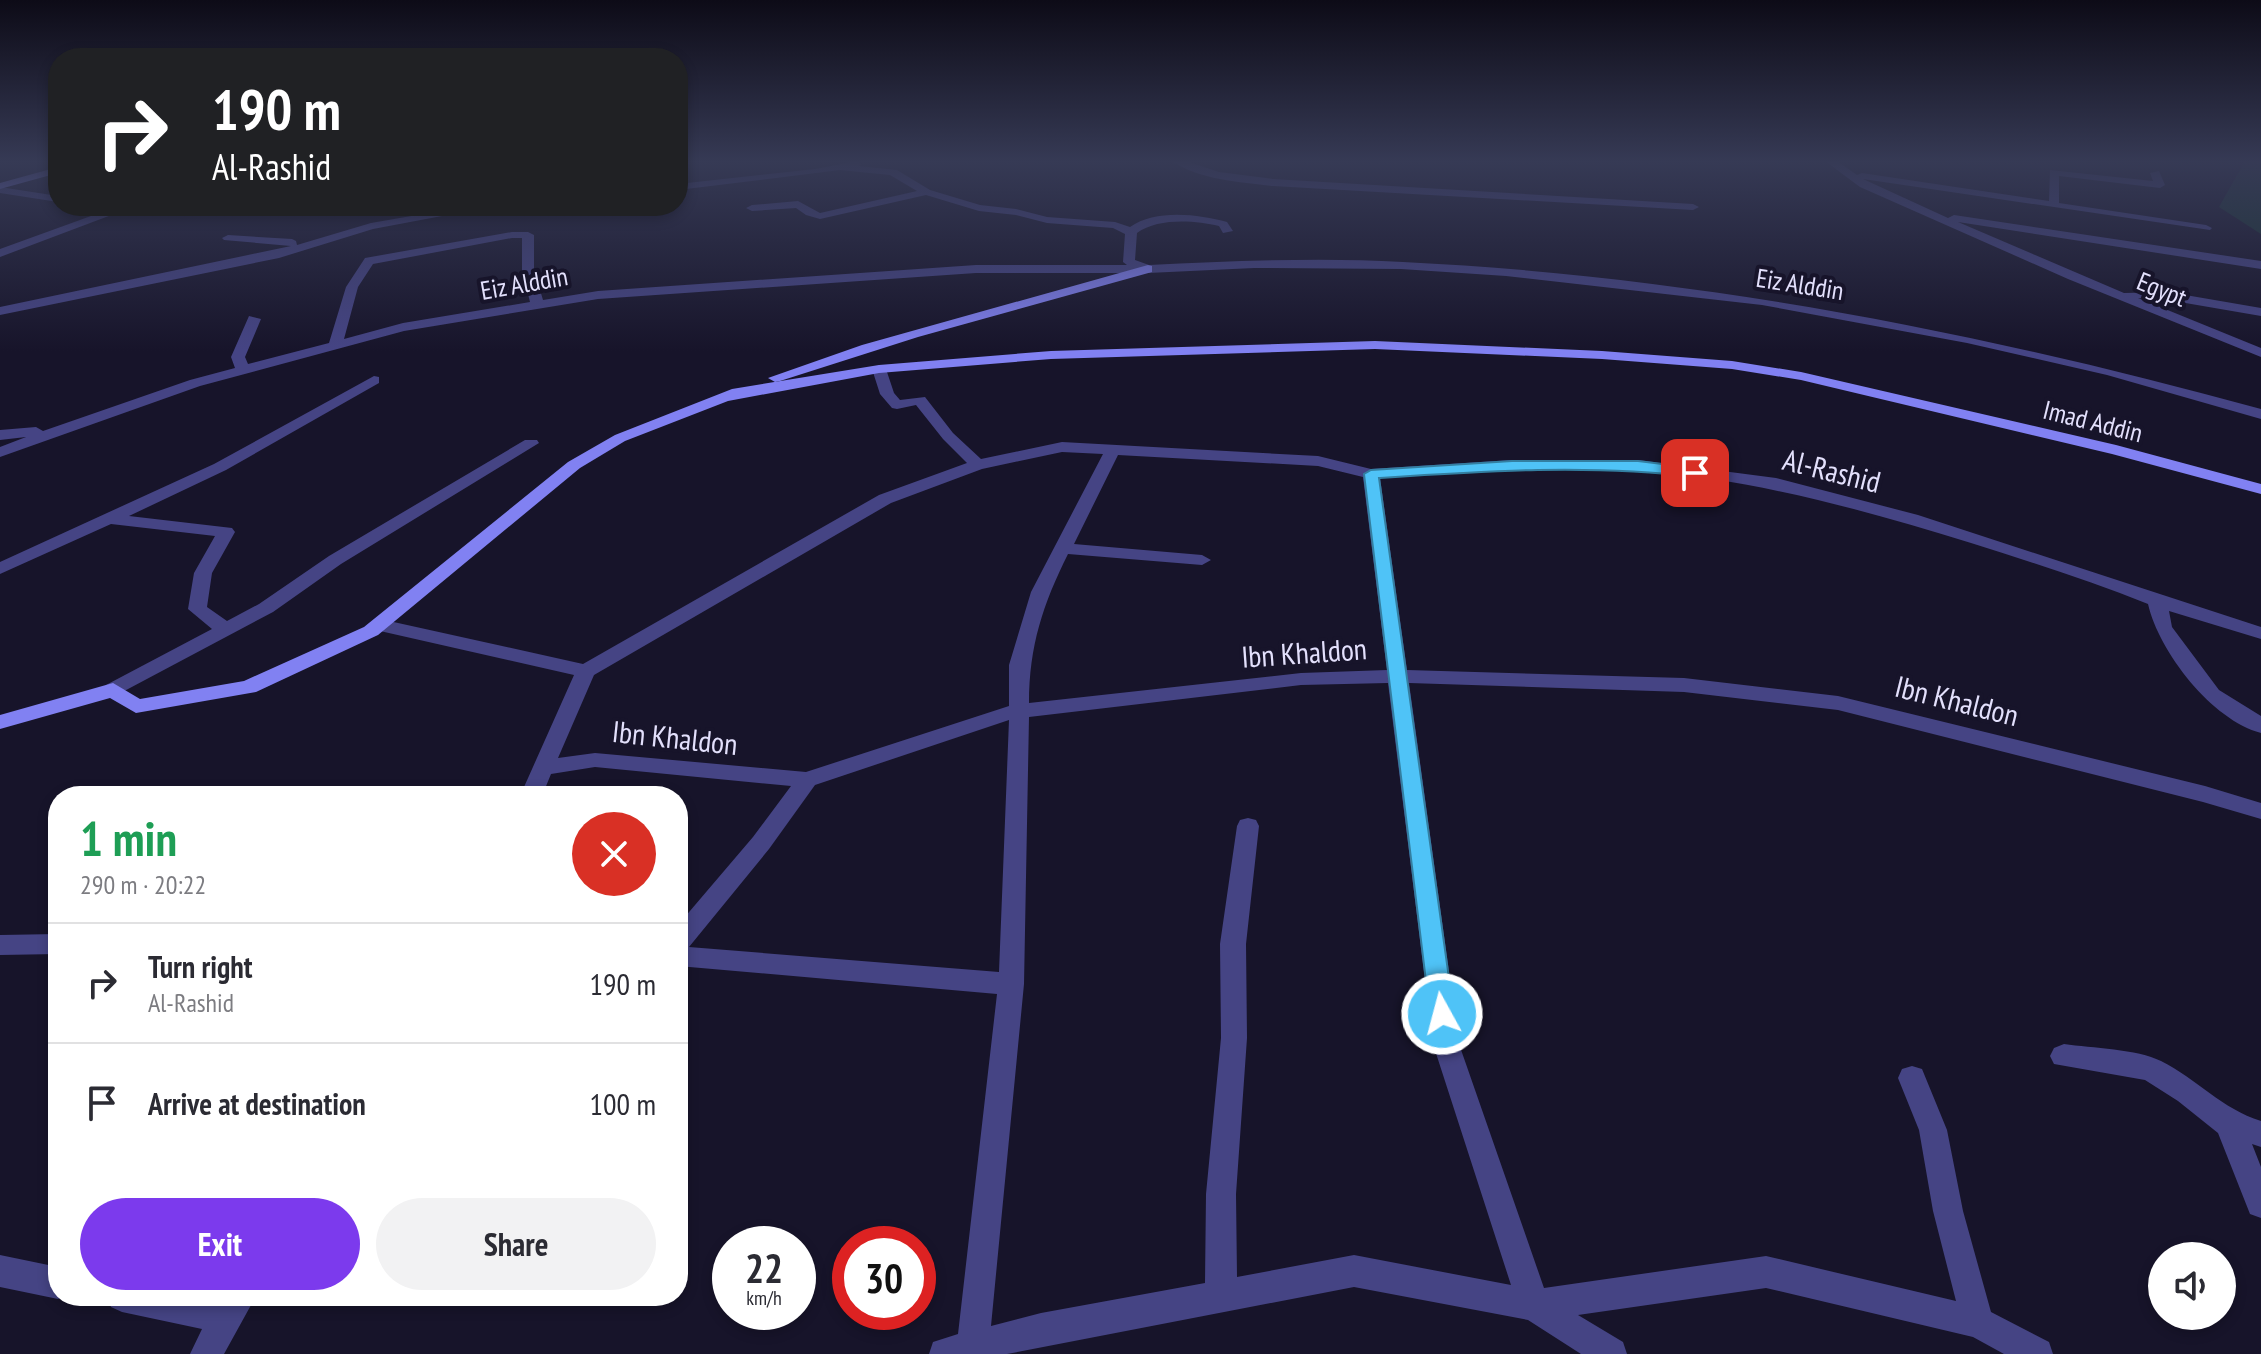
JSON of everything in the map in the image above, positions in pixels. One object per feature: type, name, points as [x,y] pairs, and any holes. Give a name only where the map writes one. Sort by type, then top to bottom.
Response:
[{"type":"street","points":[[0,253],[80,224]]},
{"type":"street","points":[[0,311],[156,281],[382,224]]},
{"type":"street","points":[[1105,224],[1131,232]]},
{"type":"street","points":[[1142,224],[1131,232],[1128,260],[1148,269]]},
{"type":"street","points":[[1223,224],[1227,231]]},
{"type":"street","name":"Egypt","points":[[1954,224],[2261,353]]},
{"type":"street","points":[[1996,224],[2261,265]]},
{"type":"street","points":[[2181,224],[2206,228]]},
{"type":"street","points":[[335,346],[352,287],[369,261],[512,235],[528,235],[528,270],[538,306]]},
{"type":"street","points":[[228,238],[308,245]]},
{"type":"street","name":"Eiz Alddin","points":[[0,452],[195,383],[403,327],[598,295],[976,269],[1148,269],[1254,264],[1401,265],[1522,274],[1762,301],[1967,339],[2110,372],[2261,414]]},
{"type":"street","points":[[113,690],[136,706],[245,688],[380,625],[574,465],[620,438],[823,361],[1148,269]]},
{"type":"street","points":[[2113,293],[2168,296],[2261,312]]},
{"type":"street","points":[[243,370],[238,357],[254,319]]},
{"type":"street","name":"Imad Addin","points":[[724,397],[879,369],[1051,355],[1430,345],[1732,365],[1823,380],[2116,450],[2261,489]]},
{"type":"street","points":[[879,369],[887,394],[897,405],[920,400],[948,436],[978,465]]},
{"type":"street","points":[[0,569],[113,519],[254,449],[374,380]]},
{"type":"street","points":[[0,435],[60,431]]},
{"type":"street","points":[[0,722],[113,690],[287,595],[335,560],[531,443]]},
{"type":"street","name":"Al-Rashid","points":[[586,671],[885,499],[978,465],[1052,448],[1318,461],[1371,474],[1512,465],[1638,465],[1776,483],[1988,543],[2261,633]]},
{"type":"street","points":[[1113,450],[1040,592],[1019,665],[1011,984],[959,1350],[1041,1329],[1354,1271],[1534,1305],[1766,1272],[1978,1322],[2037,1354]]},
{"type":"street","points":[[1371,474],[1446,1044],[1534,1305],[1611,1354]]},
{"type":"street","points":[[113,519],[226,532],[203,573],[197,609],[226,630]]},
{"type":"street","points":[[1063,548],[1202,560]]},
{"type":"street","points":[[2157,601],[2163,627],[2212,695],[2261,726]]},
{"type":"street","points":[[380,625],[586,671],[535,786]]},
{"type":"street","name":"Ibn Khaldon","points":[[543,768],[595,760],[807,780],[1019,712],[1301,679],[1398,676],[1684,685],[1838,703],[2131,775],[2261,811]]},
{"type":"street","points":[[688,930],[761,843],[807,780]]},
{"type":"street","points":[[1221,1295],[1221,1194],[1234,1038],[1233,944],[1248,826]]},
{"type":"street","points":[[0,945],[48,944]]},
{"type":"street","points":[[688,957],[1011,984]]},
{"type":"street","points":[[2064,1056],[2150,1069],[2188,1092],[2229,1124],[2261,1134]]},
{"type":"street","points":[[1912,1078],[1933,1130],[1948,1211],[1978,1322]]},
{"type":"street","points":[[2229,1124],[2261,1204]]},
{"type":"street","points":[[4,1277],[48,1282]]},
{"type":"street","points":[[206,1354],[233,1307]]},
{"type":"green space","points":[[2246,224],[2261,224],[2261,234]]},
{"type":"route","points":[[1442,1014],[1371,474],[1512,465],[1638,465],[1695,473]]}]
